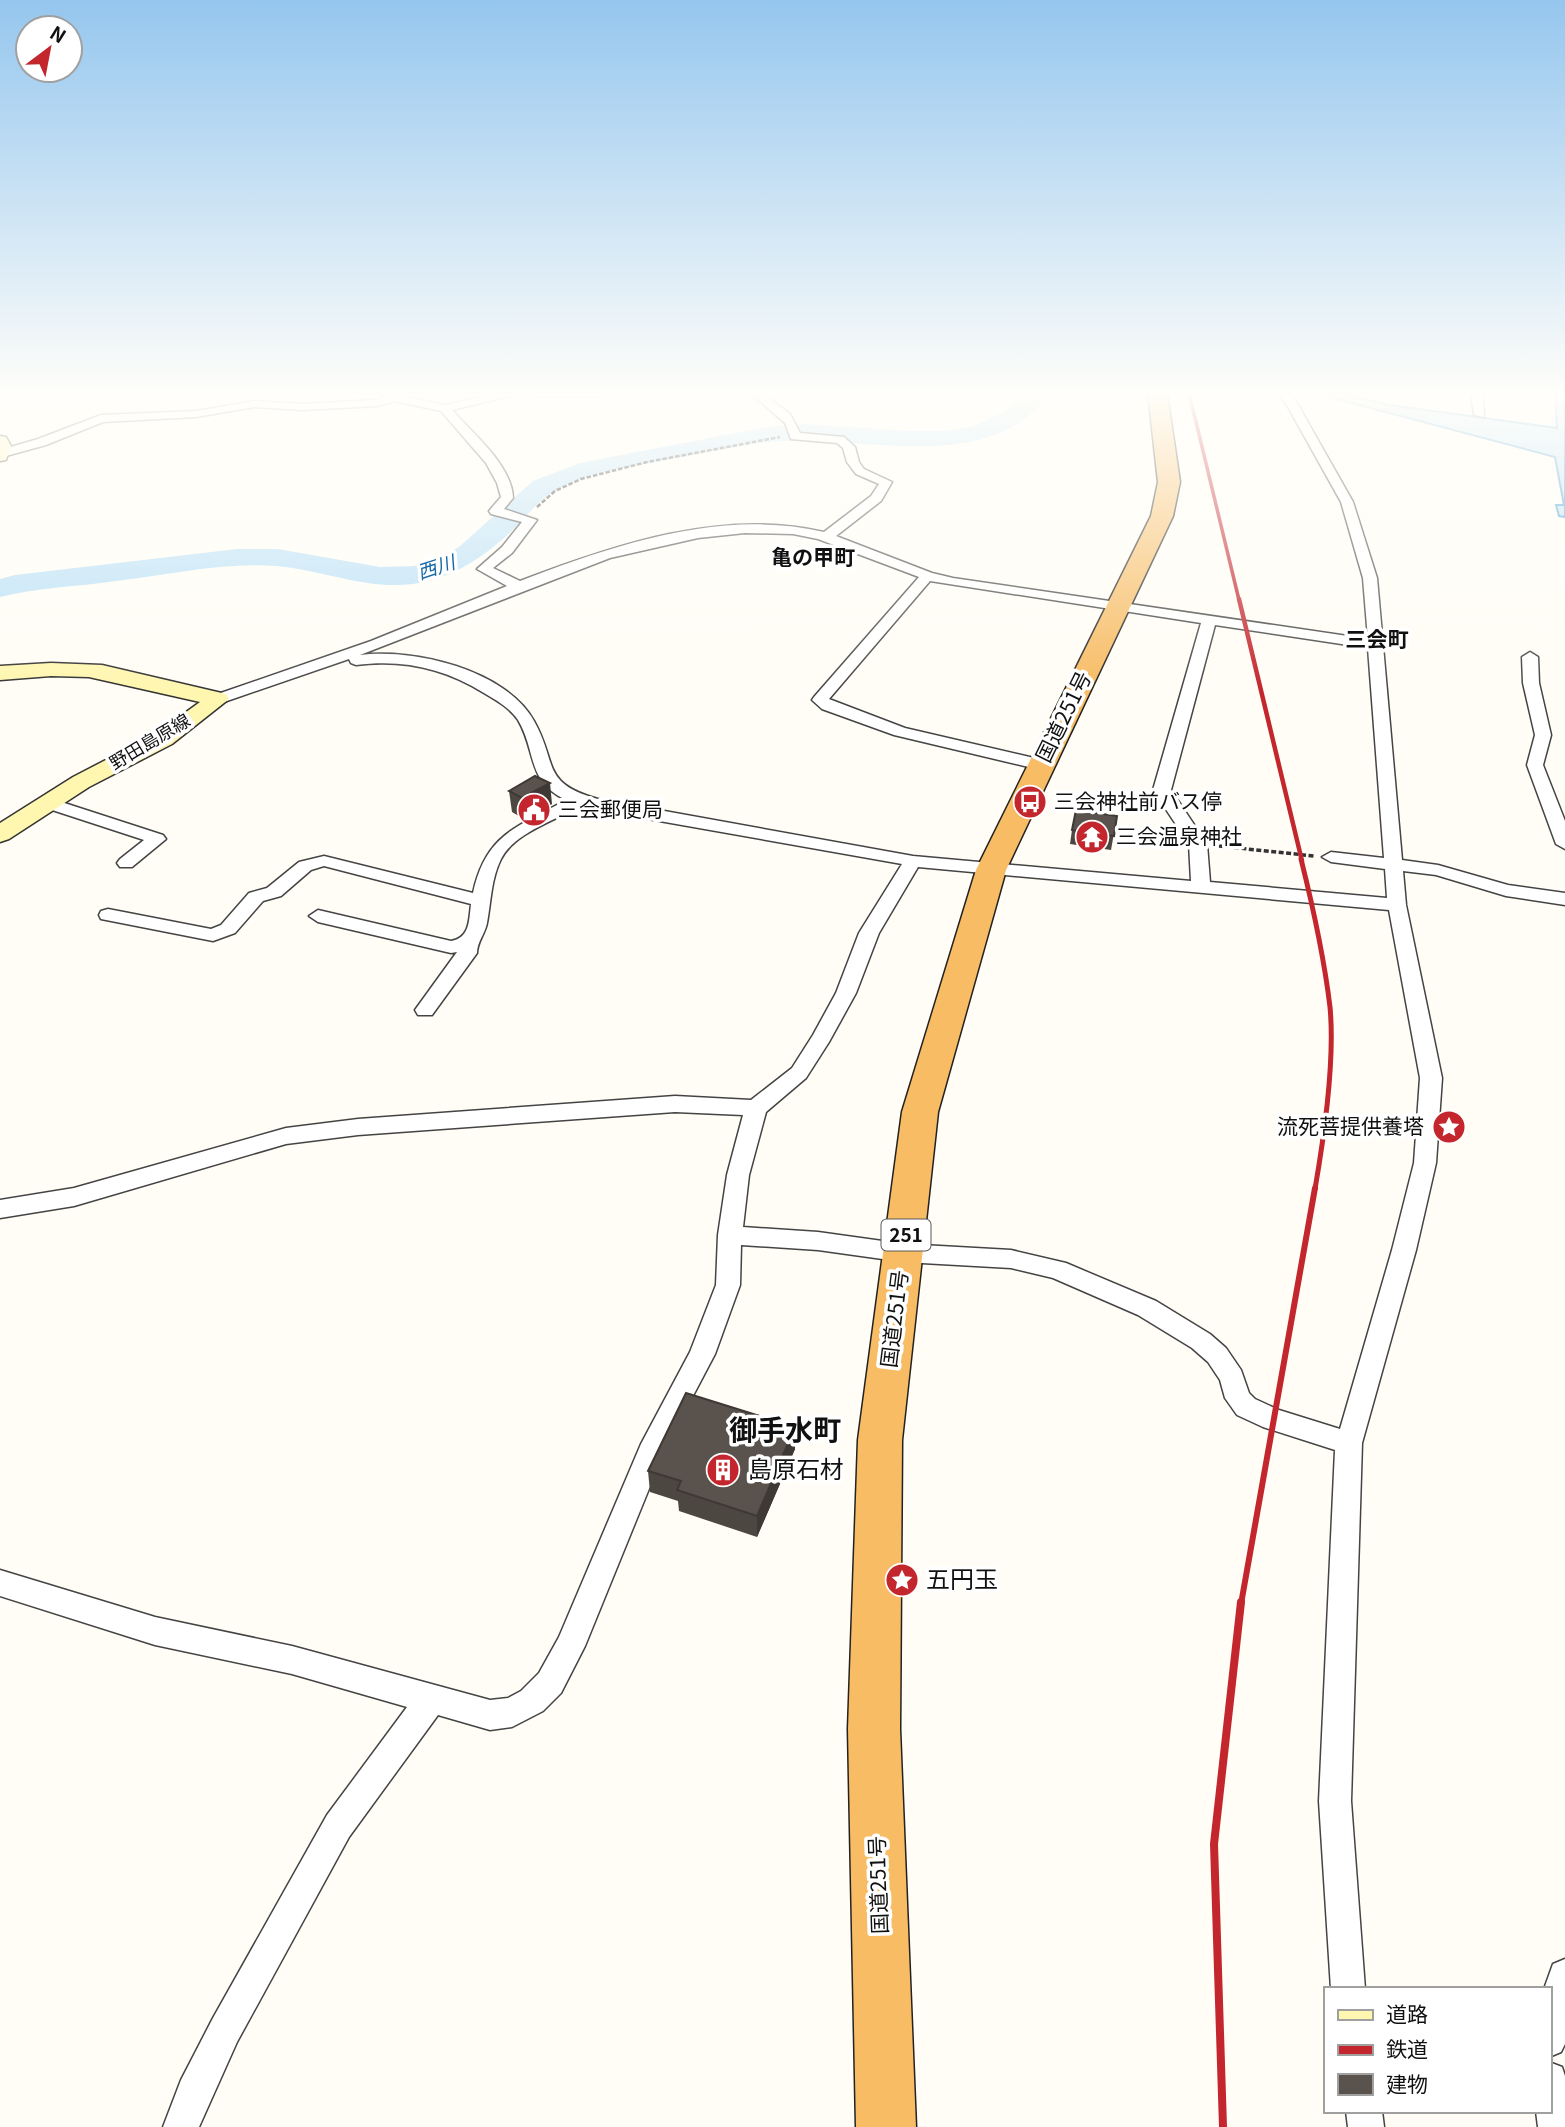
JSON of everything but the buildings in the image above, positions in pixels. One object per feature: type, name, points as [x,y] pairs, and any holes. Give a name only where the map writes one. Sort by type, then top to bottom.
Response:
[{"type":"highway","name":"国道251号","points":[[886,2127],[874,1729],[879,1454],[920,1112],[991,870],[1161,516],[1167,492]]},
{"type":"main road","name":"野田島原線","points":[[0,673],[42,670],[101,672],[218,699]]},
{"type":"main road","name":"野田島原線","points":[[0,834],[82,782],[164,739],[218,699]]},
{"type":"street","points":[[507,492],[507,498],[496,510],[528,520],[507,550],[484,569],[516,585]]},
{"type":"street","points":[[825,538],[880,492]]},
{"type":"street","points":[[1342,492],[1370,578],[1397,905],[1431,1078],[1425,1163],[1404,1250],[1349,1443],[1335,1801],[1348,1987]]},
{"type":"street","points":[[218,699],[328,663],[516,585],[647,542],[706,531],[806,532],[914,569],[927,576],[1024,595],[1118,606],[1377,645]]},
{"type":"street","points":[[927,576],[821,696],[822,702],[900,732],[1041,765]]},
{"type":"street","points":[[1201,888],[1198,844],[1162,790],[1209,621]]},
{"type":"street","points":[[328,663],[379,657],[409,657],[451,668],[474,678],[511,704],[524,718],[548,778],[558,788],[580,799],[614,808],[913,861],[1397,905]]},
{"type":"street","points":[[1530,657],[1531,683],[1544,735],[1535,765],[1565,844]]},
{"type":"street","points":[[318,916],[451,947],[467,944],[478,932],[481,901],[496,853],[517,835],[580,799]]},
{"type":"street","points":[[49,803],[157,839],[126,863]]},
{"type":"street","points":[[1331,858],[1438,870],[1506,890],[1565,899]]},
{"type":"street","points":[[108,915],[213,935],[228,929],[250,900],[274,892],[310,863],[324,861],[481,901]]},
{"type":"street","points":[[0,1583],[155,1631],[292,1660],[430,1701],[490,1715],[512,1712],[532,1701],[550,1683],[570,1646],[654,1444],[702,1354],[728,1285],[730,1234],[738,1175],[756,1108],[799,1073],[822,1037],[846,993],[869,933],[913,861]]},
{"type":"street","points":[[1506,890],[1534,907],[1565,913]]},
{"type":"street","points":[[425,1010],[467,953],[467,944]]},
{"type":"street","points":[[0,1209],[74,1197],[286,1136],[675,1104],[756,1108]]},
{"type":"street","points":[[730,1234],[818,1241],[904,1253],[1011,1259],[1038,1264],[1134,1303],[1178,1325],[1217,1355],[1245,1407],[1272,1419],[1349,1443]]},
{"type":"street","points":[[181,2127],[194,2093],[225,2030],[338,1826],[430,1701]]},
{"type":"street","points":[[1551,2030],[1565,1976]]},
{"type":"street","points":[[1551,2093],[1556,2127]]},
{"type":"path","points":[[528,520],[545,498],[556,492]]},
{"type":"path","points":[[1120,841],[1173,843]]},
{"type":"path","points":[[1198,844],[1331,858]]},
{"type":"water","points":[[1562,492],[1565,492],[1565,517],[1559,516],[1556,505],[1564,505]]},
{"type":"waterway","name":"西川","points":[[0,588],[43,578],[114,573],[237,557],[295,560],[380,576],[414,575],[444,567],[469,553],[536,492]]},
{"type":"railway","points":[[1213,492],[1239,600]]},
{"type":"railway","points":[[1239,599],[1302,861]]},
{"type":"railway","points":[[1301,859],[1321,951],[1331,1028],[1328,1098],[1315,1189]]},
{"type":"railway","points":[[1241,1604],[1315,1188]]},
{"type":"railway","points":[[1223,2127],[1214,1844],[1241,1602]]},
{"type":"place","name":"三会神社前バス停","points":[[1030,802]]},
{"type":"place","name":"三会郵便局","points":[[534,810]]},
{"type":"place","name":"三会温泉神社","points":[[1092,837]]},
{"type":"place","name":"流死菩提供養塔","points":[[1449,1127]]},
{"type":"place","name":"島原石材","points":[[723,1470]]},
{"type":"place","name":"五円玉","points":[[902,1580]]},
{"type":"district","name":"亀の甲町","points":[[813,558]]},
{"type":"district","name":"三会町","points":[[1377,640]]},
{"type":"district","name":"御手水町","points":[[785,1430]]}]
